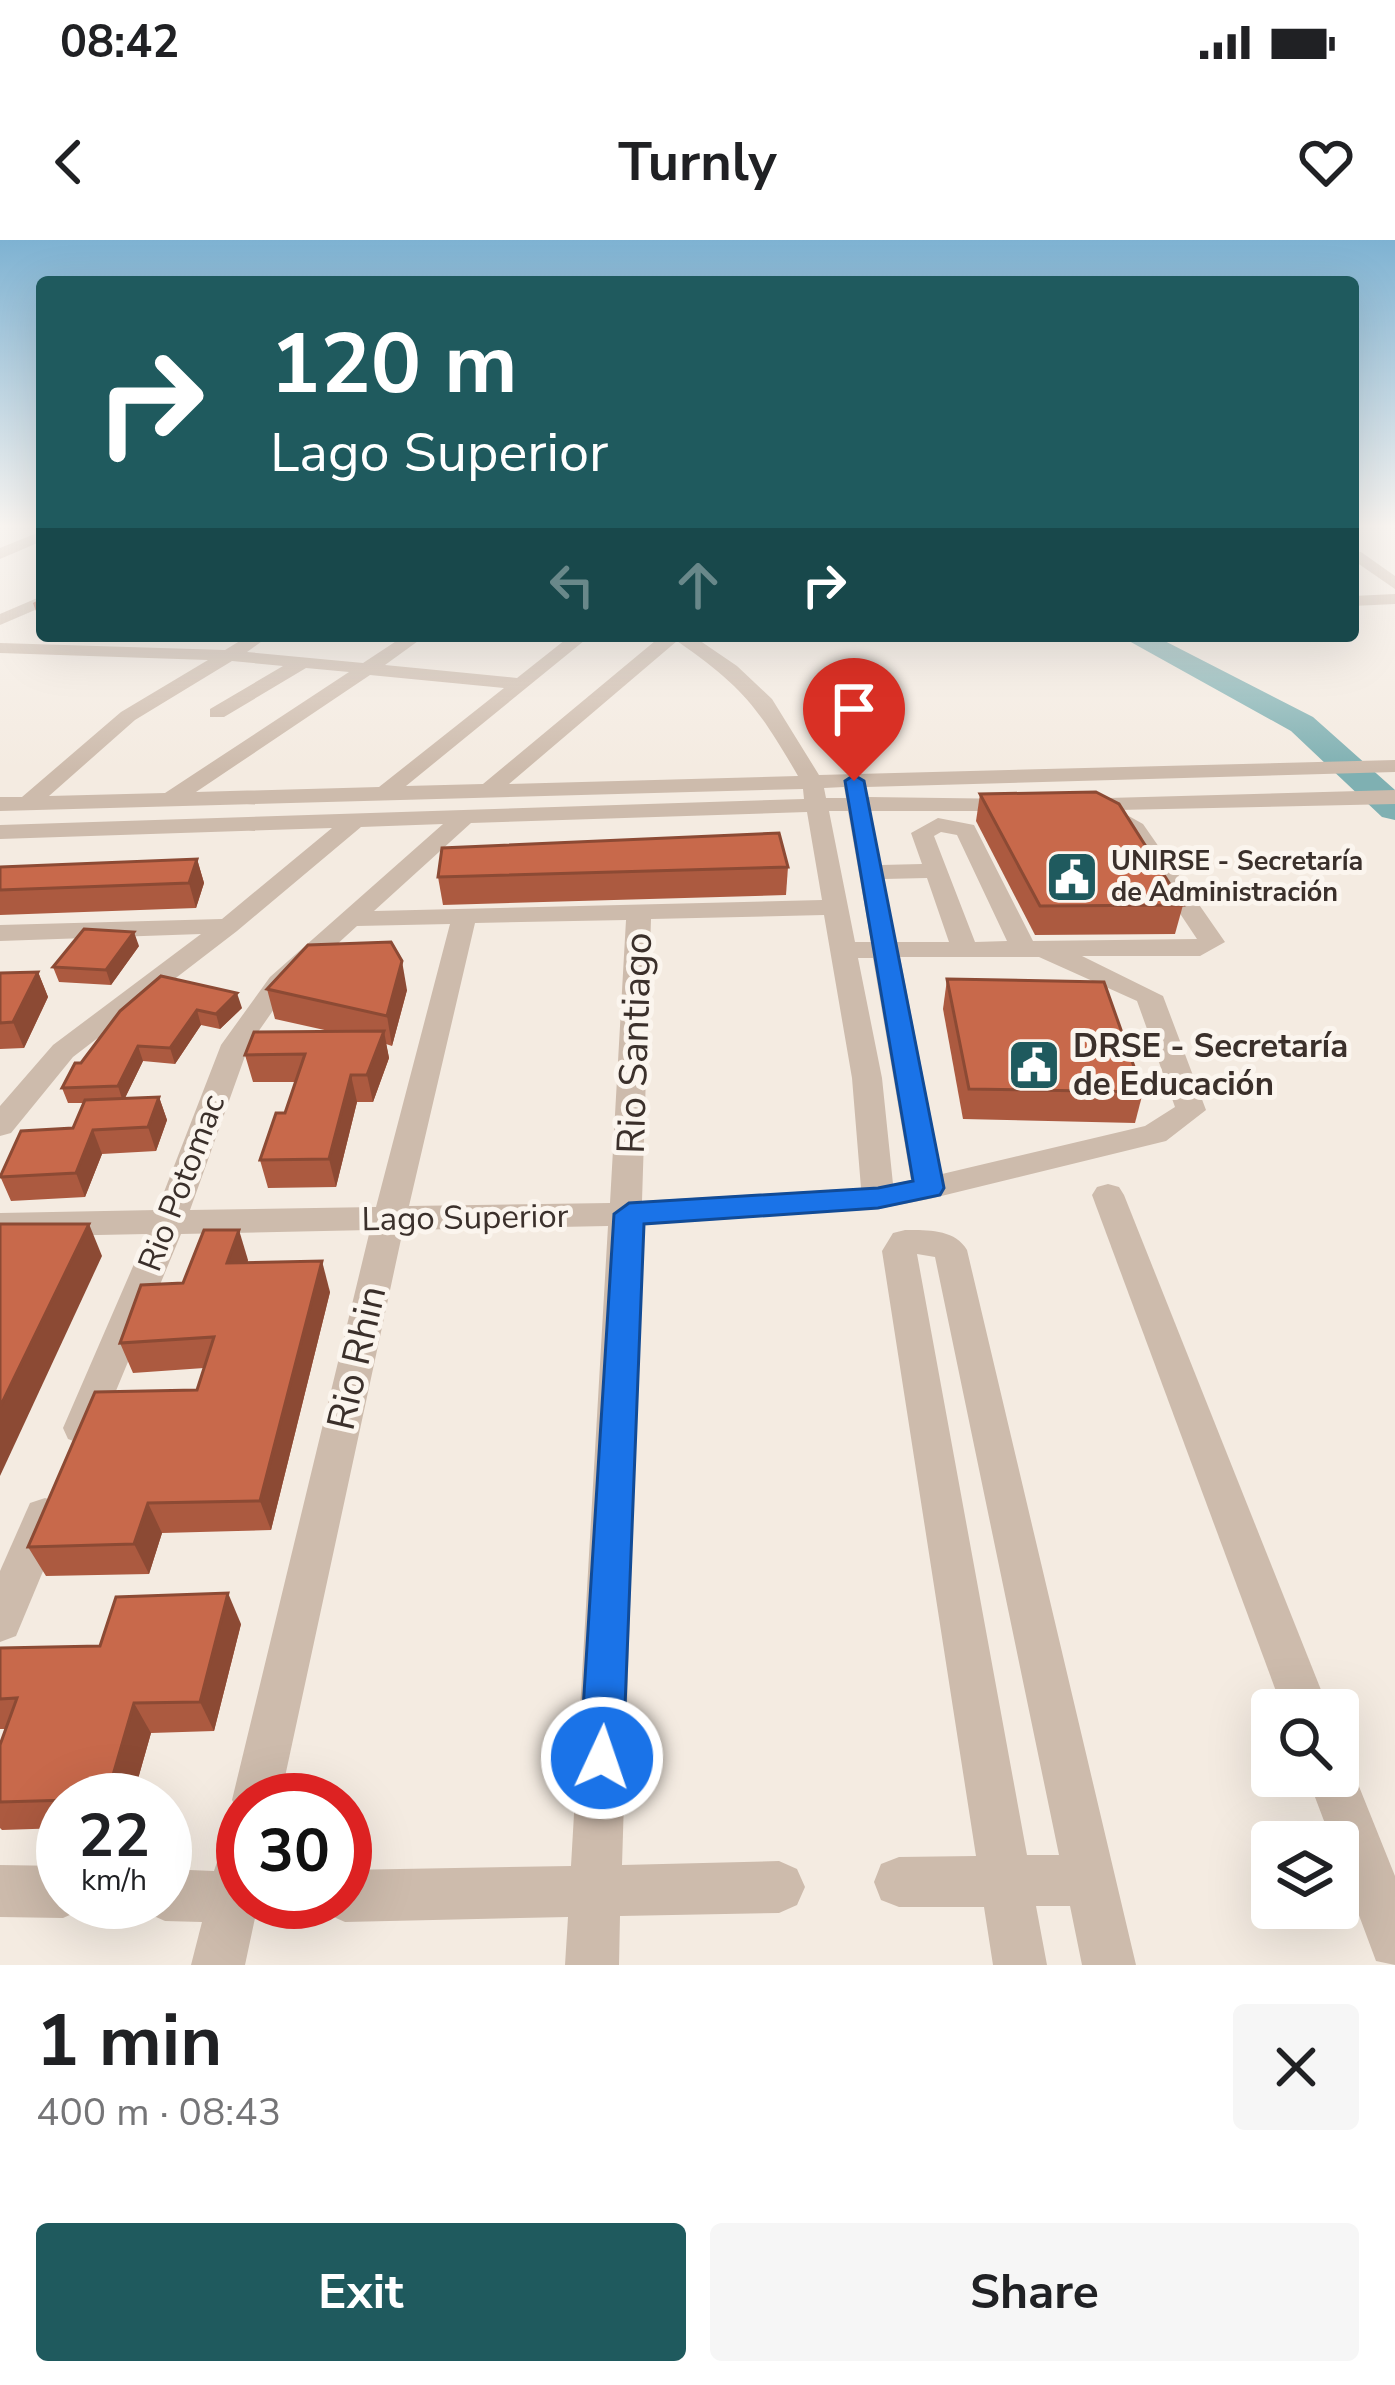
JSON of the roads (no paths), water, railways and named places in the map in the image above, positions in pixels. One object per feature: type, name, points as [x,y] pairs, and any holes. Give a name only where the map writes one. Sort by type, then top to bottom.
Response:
[{"type":"street","points":[[84,650],[100,642]]},
{"type":"street","points":[[27,803],[128,716],[250,642]]},
{"type":"street","points":[[171,799],[407,642]]},
{"type":"street","points":[[212,824],[344,814],[363,808],[574,642]]},
{"type":"street","points":[[489,790],[669,642]]},
{"type":"street","points":[[686,642],[731,670],[765,704],[813,793],[867,1078],[878,1198]]},
{"type":"street","points":[[0,648],[227,655],[522,684]]},
{"type":"street","points":[[217,713],[303,662]]},
{"type":"street","points":[[0,804],[489,790],[855,792],[1395,766]]},
{"type":"street","points":[[855,792],[1066,804],[1395,797]]},
{"type":"street","points":[[855,792],[929,1188]]},
{"type":"street","points":[[0,832],[353,822],[813,793]]},
{"type":"street","points":[[845,950],[1200,948],[1212,942],[1135,829],[1066,804]]},
{"type":"street","name":"Rio Potomac","points":[[71,1454],[169,1223],[235,1046],[279,983],[466,816]]},
{"type":"street","points":[[0,1126],[63,1051],[228,926],[353,822]]},
{"type":"street","points":[[965,950],[922,832],[938,825],[966,830],[1034,949]]},
{"type":"street","points":[[871,872],[935,871]]},
{"type":"street","points":[[351,919],[836,907]]},
{"type":"street","name":"Rio Santiago","points":[[592,1965],[639,911]]},
{"type":"street","name":"Rio Rhin","points":[[262,1773],[389,1220],[464,918]]},
{"type":"street","points":[[0,933],[228,926]]},
{"type":"street","name":"Lago Superior","points":[[0,1225],[629,1214],[878,1198],[1154,1134],[1192,1110],[1150,996],[1034,949]]},
{"type":"street","points":[[867,1078],[910,1079]]},
{"type":"street","points":[[1108,1195],[1298,1689]]},
{"type":"street","points":[[1020,1965],[899,1251],[905,1242],[932,1242],[950,1250],[1109,1965]]},
{"type":"street","points":[[0,1621],[53,1496]]},
{"type":"street","points":[[1339,1797],[1395,1942]]},
{"type":"street","points":[[899,1882],[1090,1880]]},
{"type":"street","points":[[372,1896],[779,1887]]},
{"type":"street","points":[[0,1891],[36,1892]]},
{"type":"street","points":[[218,1965],[228,1929]]},
{"type":"waterway","points":[[1145,642],[1302,724],[1395,809]]},
{"type":"place","name":"UNIRSE - Secretaría de Administración","points":[[1072,877]]},
{"type":"place","name":"DRSE - Secretaría de Educación","points":[[1034,1065]]}]
